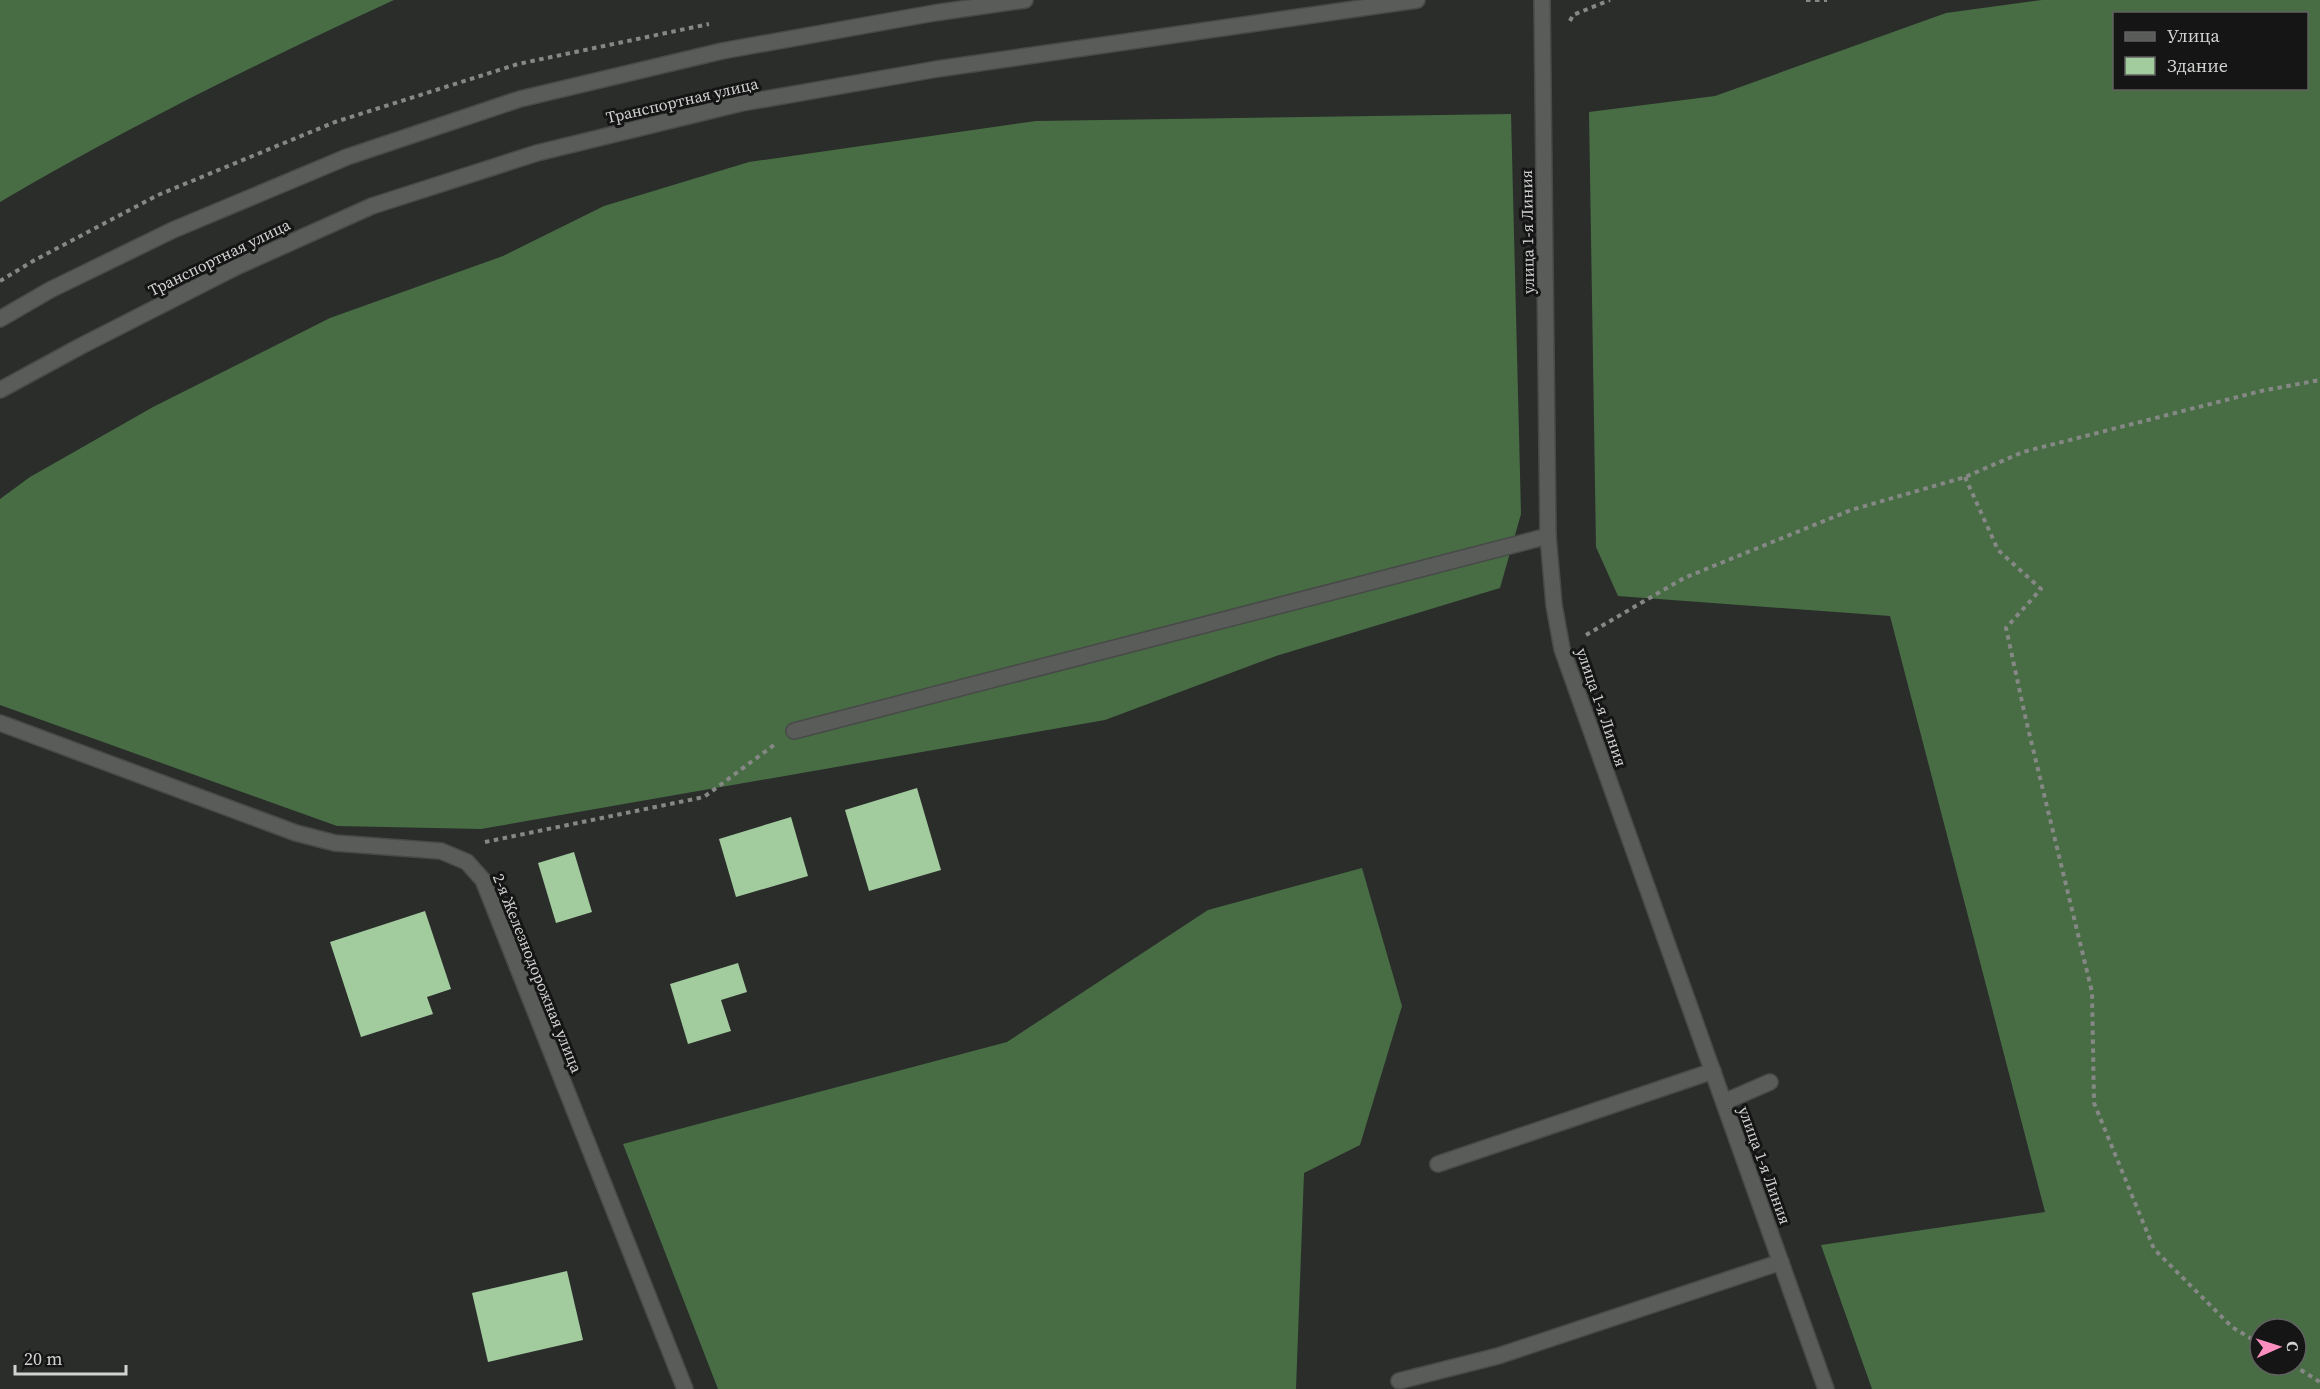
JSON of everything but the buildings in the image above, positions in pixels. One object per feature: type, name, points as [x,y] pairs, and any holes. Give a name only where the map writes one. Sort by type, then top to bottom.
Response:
[{"type":"street","points":[[0,319],[50,290],[173,230],[346,157],[520,99],[722,51],[934,13],[1025,0]]},
{"type":"street","name":"Транспортная улица","points":[[0,390],[81,345],[236,267],[372,206],[537,153],[742,104],[925,71],[1417,0]]},
{"type":"street","name":"улица 1-я Линия","points":[[1542,0],[1548,536],[1554,605],[1562,649],[1826,1389]]},
{"type":"street","points":[[794,731],[1548,536]]},
{"type":"street","name":"2-я Железнодорожная улица","points":[[0,723],[296,833],[335,843],[441,851],[467,862],[483,880],[685,1389]]},
{"type":"street","points":[[1438,1164],[1713,1071]]},
{"type":"street","points":[[1724,1102],[1770,1082]]},
{"type":"street","points":[[1399,1381],[1498,1356],[1781,1262]]},
{"type":"path","points":[[1806,0],[1827,0]]},
{"type":"path","points":[[0,281],[33,261]]},
{"type":"path","points":[[1562,649],[1684,578],[1851,510],[1965,477],[2023,452],[2261,391],[2320,380]]},
{"type":"path","points":[[1965,477],[1998,550],[2041,589],[2006,628],[2025,720],[2092,992],[2094,1104],[2154,1249],[2232,1327],[2248,1337]]},
{"type":"path","points":[[441,851],[704,797],[794,731]]},
{"type":"green space","points":[[0,0],[394,0],[194,96],[0,202]]},
{"type":"green space","points":[[2042,0],[2320,0],[2320,1389],[1872,1389],[1821,1245],[2045,1212],[1890,616],[1618,596],[1596,547],[1589,112],[1715,96],[1946,13]]},
{"type":"green space","points":[[1511,114],[1521,514],[1500,588],[1276,656],[1105,720],[481,829],[337,826],[0,705],[0,499],[30,477],[153,407],[330,318],[503,256],[604,206],[749,162],[1036,121]]},
{"type":"green space","points":[[1362,868],[1402,1006],[1360,1145],[1304,1173],[1296,1389],[718,1389],[623,1144],[1007,1042],[1208,910]]}]
